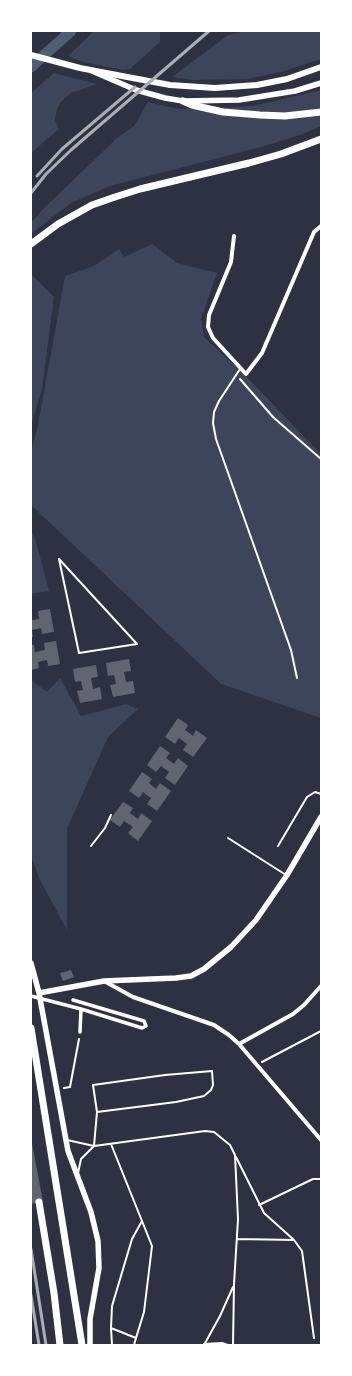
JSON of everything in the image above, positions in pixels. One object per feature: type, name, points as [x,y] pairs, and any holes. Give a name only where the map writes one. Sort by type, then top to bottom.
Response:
[{"type":"main road","points":[[31,55],[88,70],[170,85],[216,88],[257,85],[287,79],[321,67]]},
{"type":"main road","points":[[182,101],[192,105],[223,112],[260,115],[285,116],[321,112]]},
{"type":"main road","points":[[31,244],[58,224],[92,205],[115,196],[249,163],[281,154],[321,139]]},
{"type":"main road","points":[[31,1028],[82,1345]]},
{"type":"main road","points":[[39,1202],[54,1293],[60,1345]]},
{"type":"street","points":[[88,70],[111,80],[165,98],[182,101],[240,100],[295,91],[321,83]]},
{"type":"street","points":[[234,236],[231,262],[207,321],[213,338],[246,374],[262,353],[314,232],[321,226]]},
{"type":"street","points":[[39,993],[104,981],[191,976],[204,969],[231,947],[256,920],[287,875],[321,817]]},
{"type":"street","points":[[31,963],[39,993],[66,1139],[78,1179],[92,1217],[99,1255],[97,1284],[90,1319],[90,1345]]},
{"type":"street","points":[[104,981],[133,997],[214,1025],[239,1044],[321,1140]]},
{"type":"street","points":[[239,1044],[293,1014],[304,1005],[321,986]]},
{"type":"street","points":[[31,996],[81,1009],[142,1028],[146,1026],[144,1021],[73,1000]]},
{"type":"street","points":[[80,1032],[81,1009]]},
{"type":"lane","points":[[241,368],[214,412],[213,424],[216,439],[291,650],[297,678]]},
{"type":"lane","points":[[59,559],[116,621],[137,644],[79,653],[59,559]]},
{"type":"lane","points":[[278,846],[307,797],[315,792],[321,794]]},
{"type":"lane","points":[[228,838],[287,875]]},
{"type":"lane","points":[[78,1179],[82,1158],[94,1146],[97,1112],[93,1085],[212,1071],[213,1085],[208,1094],[204,1096],[176,1102],[97,1112]]},
{"type":"lane","points":[[66,1139],[94,1146],[205,1131],[214,1132],[223,1137],[230,1145],[259,1205],[271,1221],[294,1240],[302,1251],[314,1338]]},
{"type":"lane","points":[[111,1144],[152,1246],[144,1312],[134,1345]]},
{"type":"lane","points":[[233,1345],[234,1284],[238,1219],[235,1156]]},
{"type":"lane","points":[[259,1205],[313,1180],[321,1179]]},
{"type":"lane","points":[[112,1345],[111,1328],[114,1299],[132,1239],[142,1221]]},
{"type":"lane","points":[[237,1239],[294,1240]]},
{"type":"lane","points":[[204,1345],[220,1316],[234,1284]]},
{"type":"lane","points":[[111,1328],[136,1338]]},
{"type":"lane","points":[[204,1345],[222,1343],[228,1345]]},
{"type":"path","points":[[236,375],[273,417],[321,458]]},
{"type":"path","points":[[91,846],[105,828],[111,815]]},
{"type":"path","points":[[257,1065],[321,1031]]},
{"type":"path","points":[[56,1089],[70,1087],[80,1032]]},
{"type":"shaded area","points":[[94,31],[160,32],[160,42],[130,69],[123,70],[83,62],[68,56]]},
{"type":"shaded area","points":[[245,31],[321,31],[321,59],[281,72],[247,79],[192,80],[172,77],[228,35]]},
{"type":"shaded area","points":[[54,73],[97,84],[71,93],[61,102],[57,109],[55,120],[59,129],[31,153],[31,93]]},
{"type":"shaded area","points":[[321,90],[321,126],[303,134],[265,146],[110,186],[71,203],[31,234],[31,223],[42,210],[117,138],[134,126],[148,102],[178,109],[253,106]]},
{"type":"shaded area","points":[[152,244],[177,263],[217,273],[201,319],[204,337],[242,372],[321,454],[321,718],[221,684],[31,505],[31,451],[37,430],[65,276],[94,266],[119,249],[124,257]]},
{"type":"shaded area","points":[[31,274],[54,297],[42,389],[31,426]]},
{"type":"shaded area","points":[[31,532],[35,538],[49,591],[31,594]]},
{"type":"shaded area","points":[[60,678],[81,716],[126,704],[138,709],[108,737],[67,829],[67,930],[40,880],[31,856],[31,680],[47,692]]},
{"type":"building","points":[[50,609],[54,632],[42,634],[41,628],[32,630],[33,637],[31,637],[31,620],[39,619],[38,611]]},
{"type":"building","points":[[56,641],[60,664],[48,666],[47,660],[38,662],[39,668],[31,670],[31,645],[34,645],[35,652],[45,650],[44,643]]},
{"type":"building","points":[[129,659],[131,671],[124,672],[126,682],[133,681],[135,693],[113,697],[110,685],[116,684],[114,675],[108,676],[106,663]]},
{"type":"building","points":[[96,665],[98,677],[91,678],[93,689],[100,687],[102,699],[80,703],[77,691],[83,690],[81,681],[75,682],[73,669]]},
{"type":"building","points":[[178,718],[188,725],[185,730],[193,736],[196,730],[207,738],[193,757],[183,750],[187,744],[179,738],[175,744],[165,737]]},
{"type":"building","points":[[160,746],[170,753],[166,758],[174,764],[178,758],[188,766],[175,785],[165,778],[169,772],[161,766],[156,772],[147,765]]},
{"type":"building","points":[[142,772],[152,779],[149,783],[156,789],[160,783],[171,791],[157,811],[147,804],[151,798],[143,792],[139,798],[129,791]]},
{"type":"building","points":[[123,802],[133,808],[130,813],[138,819],[141,813],[152,821],[138,841],[128,833],[133,827],[124,821],[120,827],[110,820]]},
{"type":"building","points":[[71,970],[74,977],[63,981],[60,973]]},
{"type":"building","points":[[31,1138],[43,1202],[31,1204]]},
{"type":"waterway","points":[[31,67],[71,31]]},
{"type":"railway","points":[[31,193],[46,174],[71,150],[209,31]]},
{"type":"railway","points":[[37,176],[62,149],[135,87]]},
{"type":"railway","points":[[31,1249],[46,1345]]},
{"type":"railway","points":[[31,1295],[39,1345]]}]
